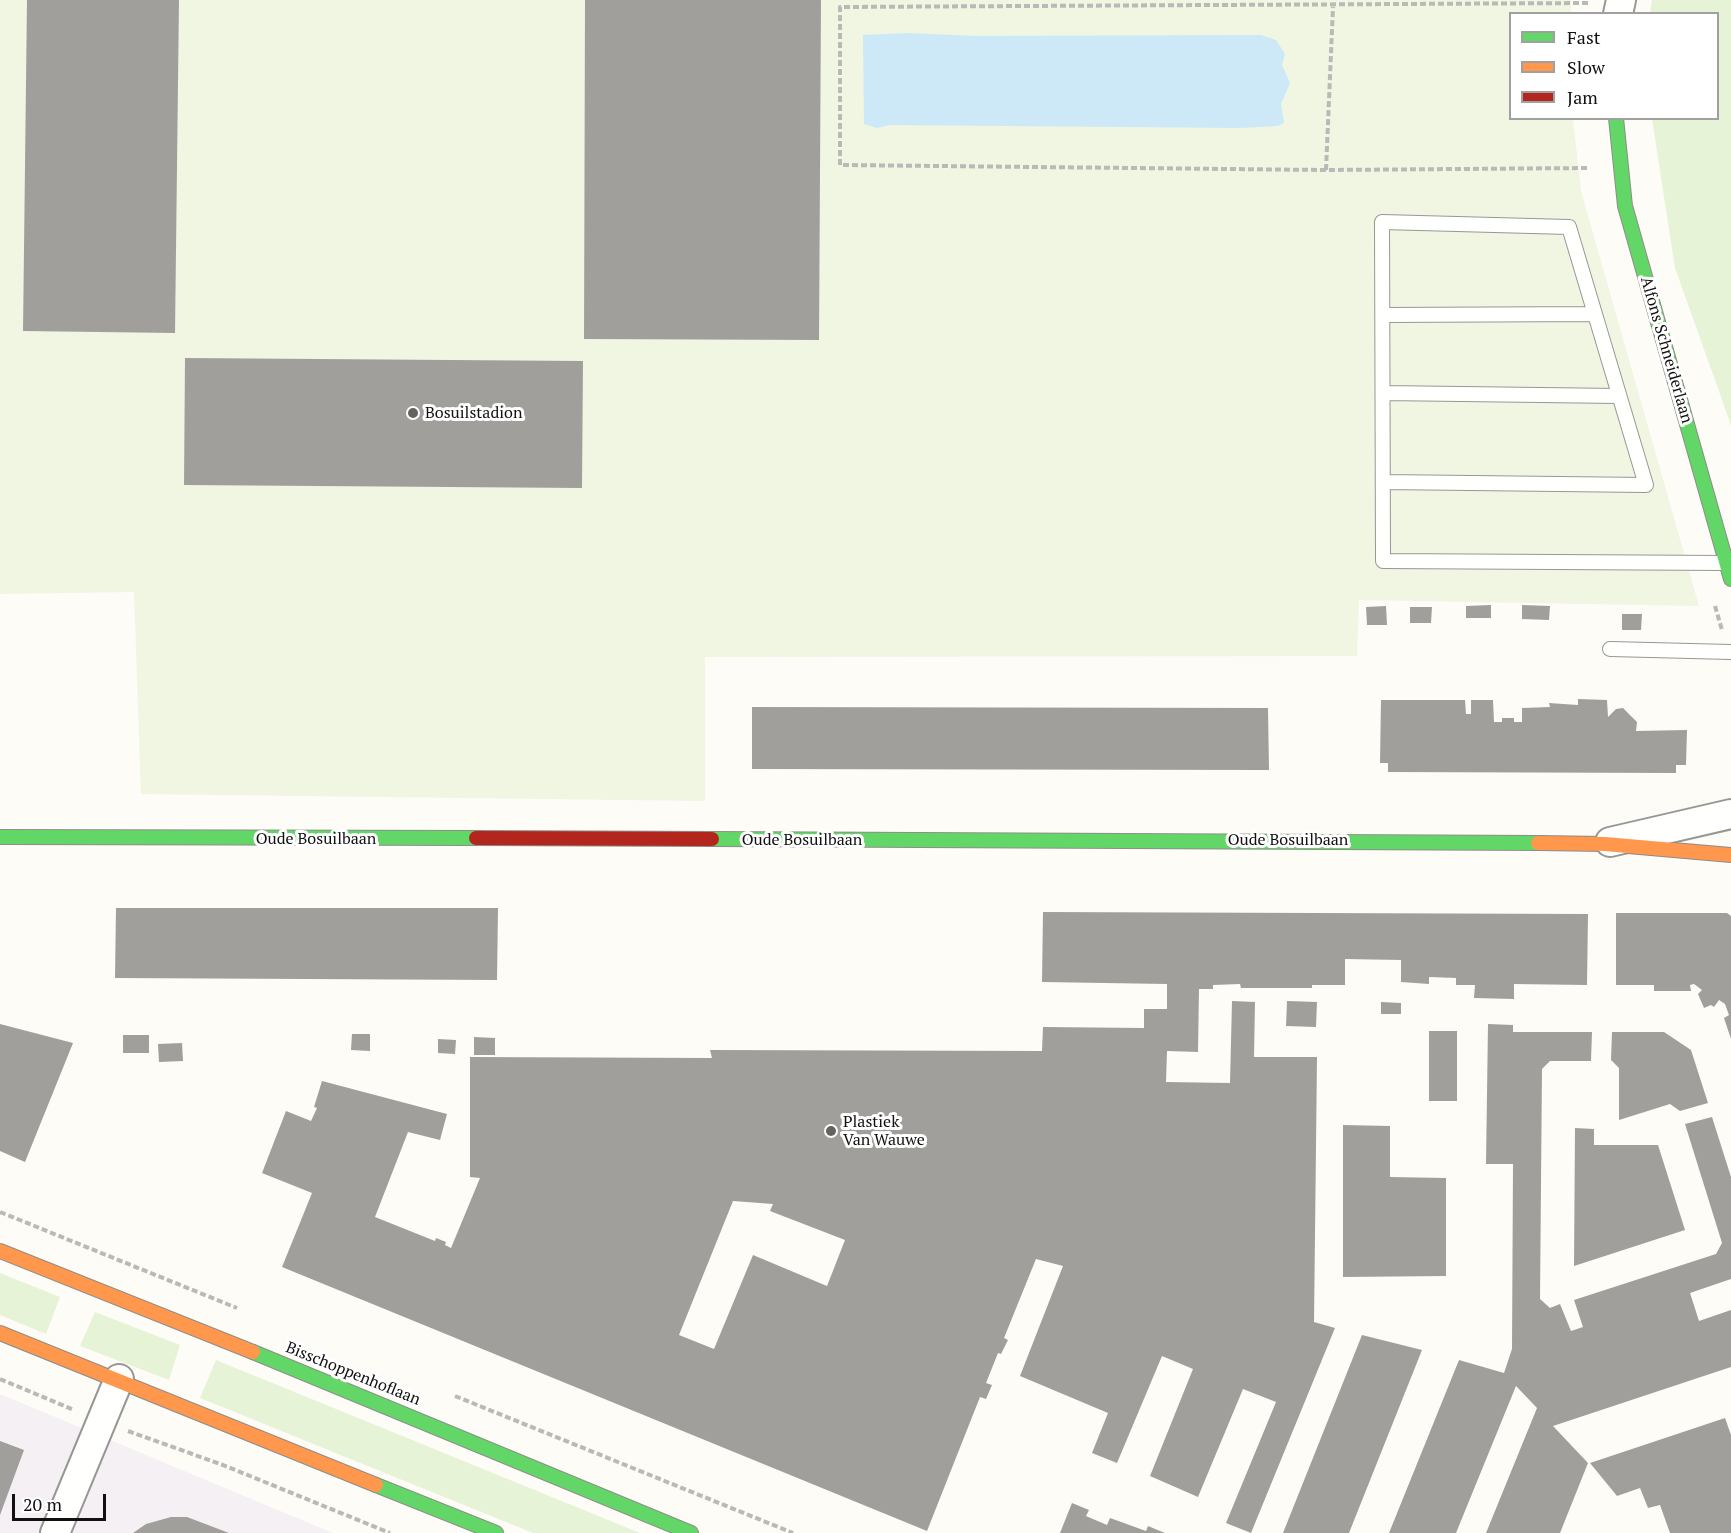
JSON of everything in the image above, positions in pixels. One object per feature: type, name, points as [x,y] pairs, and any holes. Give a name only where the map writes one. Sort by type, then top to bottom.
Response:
[{"type":"street","name":"Alfons Schneiderlaan","points":[[1616,120],[1624,206],[1731,579]]},
{"type":"street","name":"Oude Bosuilbaan","points":[[1605,843],[1731,814]]},
{"type":"street","name":"Oude Bosuilbaan","points":[[0,837],[1353,840],[1605,843],[1653,850],[1731,855]]},
{"type":"street","name":"Bisschoppenhoflaan","points":[[0,1251],[148,1312],[297,1368],[691,1533]]},
{"type":"street","points":[[0,1333],[119,1379],[496,1533]]},
{"type":"street","points":[[55,1533],[119,1379]]},
{"type":"lane","points":[[1383,482],[1646,485],[1569,227],[1382,222],[1383,561],[1726,562]]},
{"type":"lane","points":[[1383,315],[1594,314]]},
{"type":"lane","points":[[1383,393],[1619,396]]},
{"type":"lane","points":[[1610,649],[1731,652]]},
{"type":"path","points":[[1588,3],[840,7],[840,165],[1326,170],[1593,168]]},
{"type":"path","points":[[1326,170],[1333,6]]},
{"type":"path","points":[[0,1379],[100,1421],[223,1465],[390,1533]]},
{"type":"shaded area","points":[[0,1394],[48,1414],[333,1533],[0,1533]]},
{"type":"green space","points":[[0,0],[1571,0],[1571,12],[1509,12],[1509,120],[1573,120],[1581,191],[1699,606],[1359,600],[1357,656],[705,657],[705,801],[141,794],[134,592],[0,594]]},
{"type":"green space","points":[[1652,0],[1731,0],[1731,425],[1675,268],[1652,120],[1719,120],[1719,12],[1650,12]]},
{"type":"green space","points":[[0,1273],[60,1297],[46,1334],[0,1315]]},
{"type":"green space","points":[[95,1312],[180,1345],[169,1380],[80,1346]]},
{"type":"green space","points":[[216,1360],[640,1533],[533,1533],[200,1398]]},
{"type":"water","points":[[908,33],[976,36],[1261,35],[1276,40],[1285,54],[1282,65],[1290,83],[1281,104],[1284,123],[1278,126],[1240,128],[890,125],[877,128],[864,124],[863,35]]},
{"type":"building","points":[[27,0],[179,0],[175,333],[23,331]]},
{"type":"building","points":[[585,0],[821,0],[819,340],[584,339]]},
{"type":"building","points":[[185,358],[583,361],[582,488],[184,485]]},
{"type":"building","points":[[1491,605],[1491,618],[1466,618],[1466,606]]},
{"type":"building","points":[[1522,605],[1550,606],[1549,620],[1522,619]]},
{"type":"building","points":[[1386,606],[1387,625],[1367,625],[1366,607]]},
{"type":"building","points":[[1410,607],[1432,607],[1431,623],[1410,623]]},
{"type":"building","points":[[1622,614],[1642,614],[1641,630],[1622,630]]},
{"type":"building","points":[[1578,699],[1607,700],[1608,717],[1616,709],[1623,708],[1637,722],[1636,731],[1687,730],[1686,765],[1676,765],[1676,773],[1388,772],[1388,763],[1380,763],[1381,700],[1465,700],[1466,714],[1471,714],[1471,700],[1493,700],[1494,722],[1502,722],[1502,718],[1514,718],[1514,722],[1522,722],[1522,708],[1550,707],[1549,703],[1578,705]]},
{"type":"building","points":[[752,707],[1268,708],[1269,770],[752,769]]},
{"type":"building","points":[[116,908],[498,908],[497,980],[115,978]]},
{"type":"building","points":[[1043,912],[1588,914],[1587,985],[1514,984],[1514,999],[1474,998],[1475,985],[1456,985],[1456,978],[1429,977],[1429,984],[1401,982],[1401,960],[1345,959],[1345,985],[1312,985],[1312,988],[1241,988],[1240,984],[1213,985],[1213,989],[1199,989],[1198,1052],[1167,1051],[1166,1082],[1230,1083],[1232,1001],[1255,1002],[1254,1057],[1317,1057],[1314,1322],[1335,1328],[1251,1533],[1226,1523],[1276,1402],[1243,1389],[1198,1497],[1150,1476],[1193,1369],[1162,1356],[1117,1463],[1092,1453],[1108,1413],[1020,1376],[1063,1266],[1036,1259],[1004,1338],[1008,1340],[1001,1354],[998,1353],[986,1383],[992,1385],[986,1399],[980,1397],[927,1531],[282,1267],[312,1193],[262,1173],[286,1111],[311,1121],[317,1108],[314,1107],[322,1081],[447,1114],[440,1140],[408,1132],[375,1217],[435,1241],[436,1238],[446,1242],[445,1245],[451,1248],[480,1178],[470,1177],[470,1057],[712,1058],[710,1050],[1042,1051],[1043,1027],[1144,1028],[1144,1009],[1167,1009],[1167,984],[1042,982]],"holes":[[[733,1201],[773,1204],[770,1211],[845,1240],[827,1286],[753,1255],[714,1349],[679,1335]]]},
{"type":"building","points":[[1616,913],[1727,913],[1731,916],[1731,1039],[1724,1018],[1729,1015],[1725,1004],[1719,1000],[1714,1007],[1711,1005],[1704,1008],[1698,994],[1702,990],[1694,984],[1690,985],[1691,991],[1654,991],[1654,985],[1616,985]]},
{"type":"building","points":[[1287,1001],[1317,1002],[1316,1027],[1286,1026]]},
{"type":"building","points":[[1381,1002],[1401,1003],[1401,1014],[1381,1014]]},
{"type":"building","points":[[0,1024],[73,1043],[25,1162],[0,1151]]},
{"type":"building","points":[[1488,1024],[1513,1025],[1513,1032],[1592,1032],[1591,1061],[1550,1061],[1542,1069],[1540,1299],[1550,1308],[1560,1304],[1571,1331],[1583,1327],[1574,1300],[1716,1254],[1722,1243],[1685,1124],[1712,1117],[1731,1177],[1731,1279],[1690,1293],[1699,1321],[1731,1310],[1731,1367],[1553,1426],[1588,1463],[1560,1533],[1486,1533],[1537,1408],[1516,1386],[1456,1533],[1389,1533],[1459,1360],[1504,1373],[1512,1349],[1513,1164],[1486,1164]]},
{"type":"building","points":[[1429,1031],[1457,1031],[1457,1101],[1429,1101]]},
{"type":"building","points":[[1612,1032],[1664,1032],[1691,1050],[1708,1103],[1680,1111],[1670,1104],[1619,1120],[1619,1068],[1611,1060]]},
{"type":"building","points":[[352,1034],[370,1034],[370,1051],[351,1050]]},
{"type":"building","points":[[123,1035],[149,1035],[149,1053],[123,1053]]},
{"type":"building","points":[[474,1037],[495,1038],[495,1055],[474,1055]]},
{"type":"building","points":[[438,1039],[456,1040],[455,1054],[438,1053]]},
{"type":"building","points":[[182,1043],[183,1061],[159,1062],[158,1044]]},
{"type":"building","points":[[1343,1125],[1390,1126],[1390,1177],[1446,1178],[1446,1276],[1343,1277]]},
{"type":"building","points":[[1575,1128],[1594,1129],[1594,1145],[1658,1145],[1685,1230],[1574,1266]]},
{"type":"building","points":[[1362,1335],[1422,1350],[1349,1533],[1283,1533]]},
{"type":"building","points":[[1725,1418],[1731,1435],[1731,1533],[1670,1533],[1660,1505],[1648,1508],[1640,1488],[1617,1496],[1590,1463]]},
{"type":"building","points":[[0,1441],[24,1450],[0,1515]]},
{"type":"building","points":[[1072,1503],[1089,1510],[1086,1516],[1107,1525],[1110,1518],[1146,1531],[1148,1526],[1165,1533],[1060,1533]]},
{"type":"building","points":[[171,1517],[187,1517],[229,1533],[133,1533],[146,1524]]},
{"type":"traffic: fast","points":[[1616,120],[1625,206],[1731,579]]},
{"type":"traffic: fast","points":[[0,837],[476,838]]},
{"type":"traffic: fast","points":[[712,839],[1538,843]]},
{"type":"traffic: fast","points":[[253,1352],[691,1533]]},
{"type":"traffic: fast","points":[[376,1485],[496,1533]]},
{"type":"traffic: slow","points":[[1538,843],[1605,844],[1731,855]]},
{"type":"traffic: slow","points":[[0,1251],[253,1352]]},
{"type":"traffic: slow","points":[[0,1333],[376,1485]]},
{"type":"traffic: jam","points":[[476,838],[712,839]]},
{"type":"place","name":"Bosuilstadion","points":[[413,413]]},
{"type":"place","name":"Plastiek Van Wauwe","points":[[831,1131]]}]
